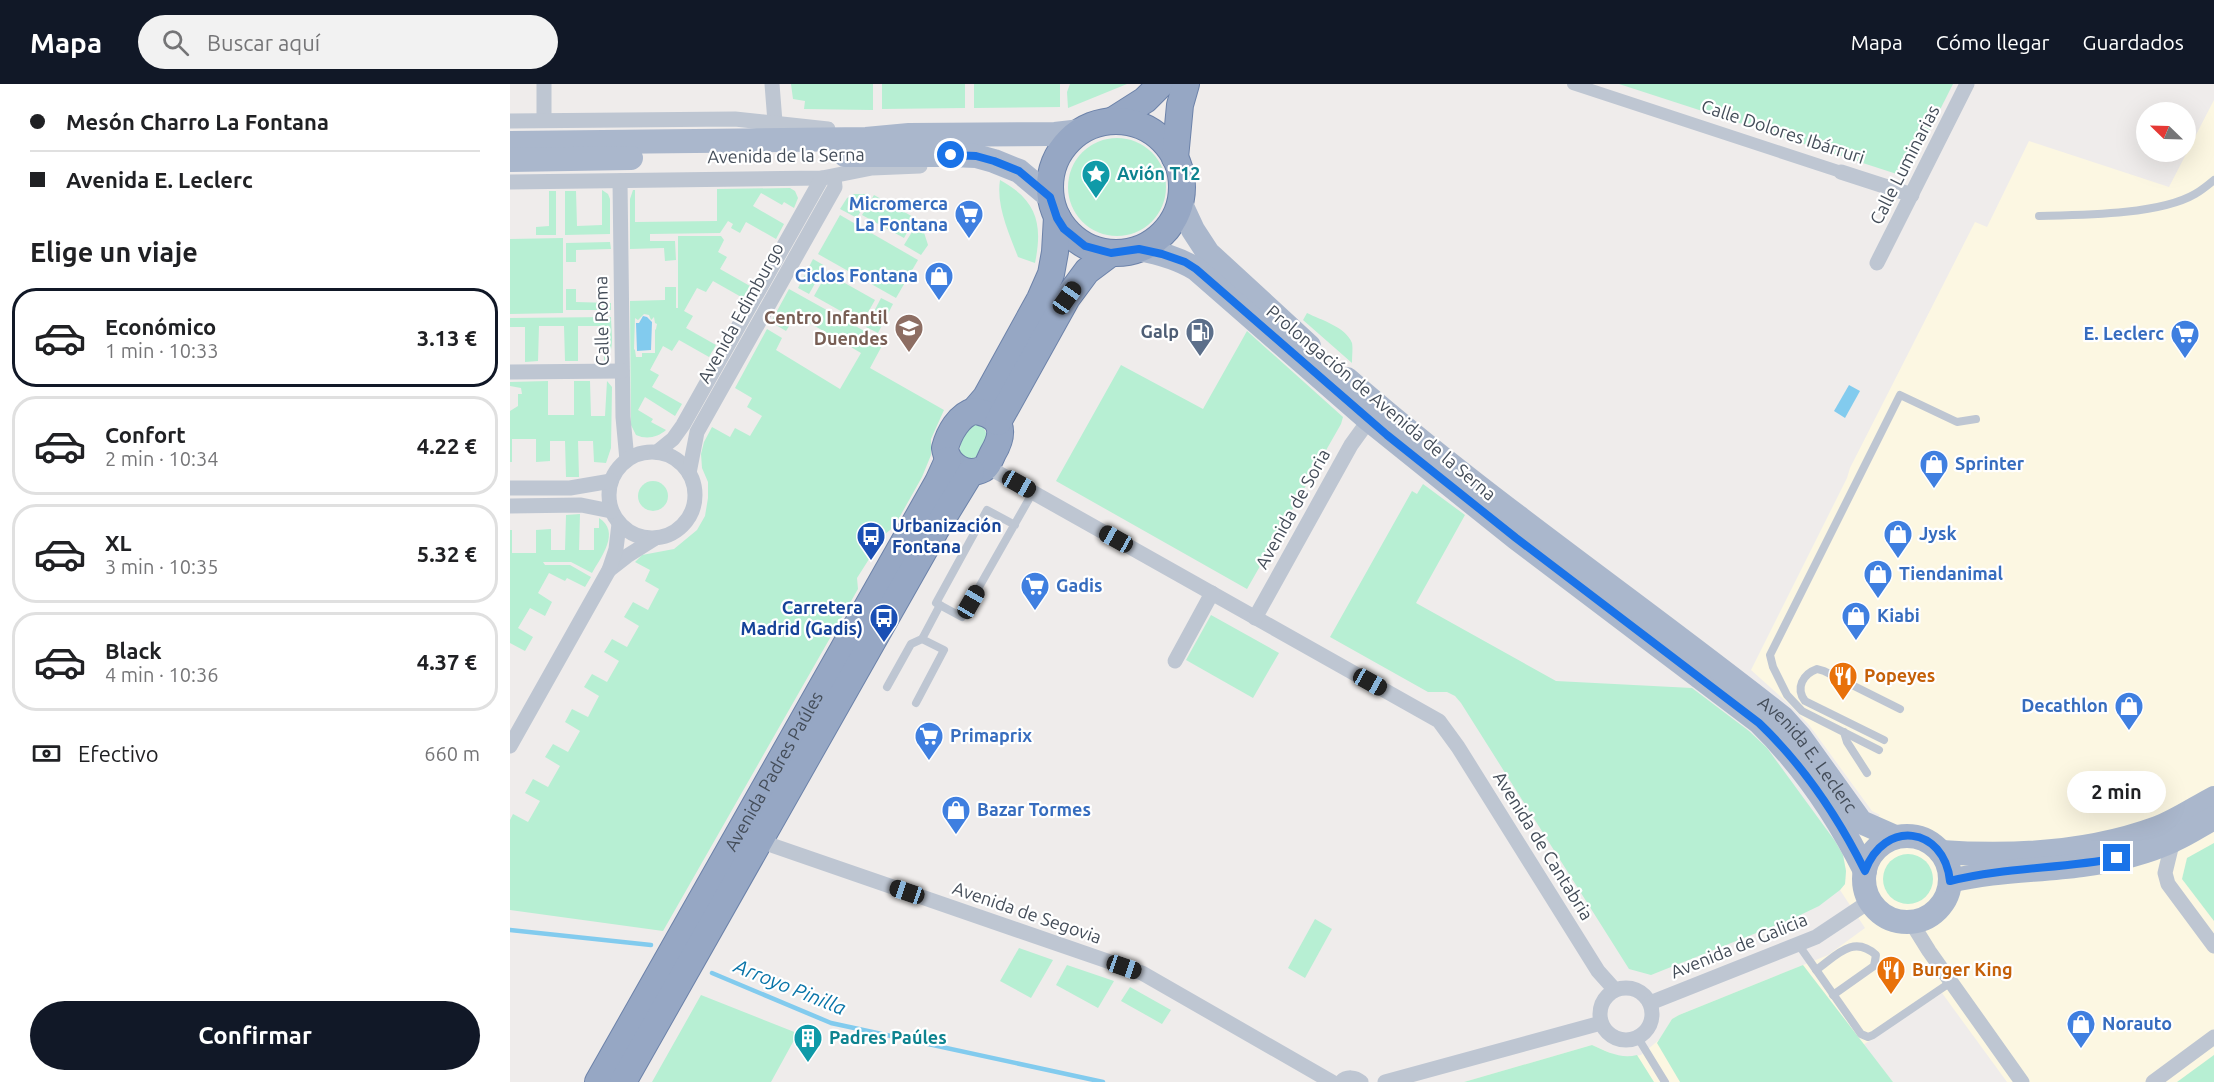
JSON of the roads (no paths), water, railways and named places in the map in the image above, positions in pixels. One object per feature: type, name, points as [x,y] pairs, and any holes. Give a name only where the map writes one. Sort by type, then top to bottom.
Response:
[{"type":"highway","points":[[1112,121],[1144,100],[1161,84]]},
{"type":"highway","points":[[1054,207],[1064,229],[1080,242],[1098,251],[1111,253],[1139,249],[1158,238],[1172,222],[1180,202],[1181,180],[1175,158],[1180,105],[1186,84]]},
{"type":"highway","points":[[1111,253],[1087,271],[1067,298],[998,422],[1000,440],[979,469],[954,466],[948,460],[945,448],[952,431],[964,416],[974,411],[986,397],[1040,299],[1052,267],[1056,241],[1050,177],[1056,159],[1067,143],[1081,131],[1096,124],[1112,121],[1137,125],[1149,130],[1159,138],[1175,158]]},
{"type":"highway","points":[[974,411],[985,412],[998,422]]},
{"type":"highway","name":"Avenida Padres Paúles","points":[[597,1082],[938,482],[948,460]]},
{"type":"highway","name":"Avenida Padres Paúles","points":[[623,1082],[935,531],[979,469]]},
{"type":"main road","name":"Avenida de la Serna","points":[[510,142],[866,140],[900,135],[1055,134],[1081,131]]},
{"type":"main road","name":"Avenida de la Serna","points":[[510,160],[976,156],[1019,171],[1054,207]]},
{"type":"main road","name":"Prolongación de Avenida de la Serna","points":[[1180,202],[1193,230],[1208,253],[1297,336],[1382,409],[1743,698]]},
{"type":"main road","name":"Prolongación de Avenida de la Serna","points":[[1139,249],[1185,262],[1196,269],[1369,420],[1516,538],[1743,698]]},
{"type":"main road","name":"Avenida E. Leclerc","points":[[1743,698],[1783,718],[1800,737],[1861,822],[1895,837]]},
{"type":"main road","name":"Avenida E. Leclerc","points":[[1743,698],[1759,723],[1783,746],[1841,825],[1865,871]]},
{"type":"main road","points":[[1941,852],[1979,855],[2009,854],[2116,842],[2159,828],[2214,798]]},
{"type":"main road","points":[[1950,881],[2012,870],[2082,865],[2126,856],[2173,840],[2214,818]]},
{"type":"main road","points":[[1908,836],[1925,839],[1941,852],[1948,866],[1950,881],[1944,901],[1930,915],[1911,922],[1895,920],[1881,913],[1870,901],[1865,886],[1865,871],[1870,856],[1881,844],[1895,837],[1908,836]]},
{"type":"street","points":[[544,84],[544,120]]},
{"type":"street","points":[[772,84],[775,122]]},
{"type":"street","name":"Calle Dolores Ibárruri","points":[[1573,84],[1912,195]]},
{"type":"street","name":"Calle Luminarias","points":[[1877,264],[1967,84]]},
{"type":"street","name":"Avenida de la Serna","points":[[510,121],[735,119],[775,122],[795,127],[900,135]]},
{"type":"street","name":"Avenida de la Serna","points":[[510,182],[828,177],[872,168],[948,167]]},
{"type":"street","name":"Avenida Edimburgo","points":[[657,452],[673,439],[683,425],[828,177],[835,187],[697,432],[689,473]]},
{"type":"street","name":"Calle Roma","points":[[620,181],[623,436],[627,460]]},
{"type":"street","points":[[510,372],[622,371]]},
{"type":"street","name":"Avenida de Soria","points":[[1255,618],[1351,445],[1369,420]]},
{"type":"street","points":[[510,746],[609,570],[616,549],[615,517],[608,496],[611,481],[617,469],[627,460],[641,453],[657,452],[675,459],[689,473],[695,488],[695,504],[689,519],[673,533],[654,539],[609,570]]},
{"type":"street","points":[[979,469],[1033,492],[1255,618]]},
{"type":"street","points":[[510,488],[570,488],[611,481]]},
{"type":"street","points":[[510,506],[581,505],[615,517],[635,536],[654,539]]},
{"type":"street","points":[[1175,661],[1212,593]]},
{"type":"street","name":"Avenida de Cantabria","points":[[1255,618],[1439,721],[1458,747],[1598,971],[1615,990]]},
{"type":"street","name":"Avenida de Segovia","points":[[760,838],[774,846],[1142,973],[1332,1082]]},
{"type":"street","points":[[2173,840],[2165,873],[2168,884],[2214,946]]},
{"type":"street","name":"Avenida de Galicia","points":[[1650,1003],[1816,937],[1870,901]]},
{"type":"street","points":[[1911,922],[2022,1082]]},
{"type":"street","points":[[1631,988],[1639,991],[1650,1003],[1652,1019],[1645,1033],[1638,1038],[1629,1041],[1620,1040],[1605,1031],[1600,1015],[1604,1000],[1615,990],[1631,988]]},
{"type":"street","points":[[1385,1082],[1601,1023]]},
{"type":"street","points":[[2153,1082],[2214,1037]]},
{"type":"street","points":[[1341,1082],[1352,1077],[1361,1082]]},
{"type":"lane","points":[[2039,216],[2094,214],[2167,205],[2194,194],[2214,180]]},
{"type":"lane","points":[[1879,750],[1802,711],[1787,695],[1773,668],[1770,655],[1900,395],[1957,422],[1976,419]]},
{"type":"lane","points":[[1015,525],[987,510],[936,603],[962,617],[1015,525],[1033,492]]},
{"type":"lane","points":[[887,687],[911,644],[922,639],[940,605]]},
{"type":"lane","points":[[916,703],[944,650],[922,639]]},
{"type":"lane","points":[[1884,740],[1805,701],[1801,696],[1800,688],[1804,676],[1817,669],[1824,671],[1900,710]]},
{"type":"lane","points":[[1844,732],[1846,742],[1867,773]]},
{"type":"lane","points":[[1798,944],[1861,1034],[1868,1037],[1951,982]]},
{"type":"lane","points":[[1816,970],[1849,947],[1859,945],[1868,947],[1876,955],[1874,966],[1833,994]]},
{"type":"lane","points":[[1638,1038],[1665,1082]]},
{"type":"water","points":[[643,316],[652,322],[651,350],[637,351],[636,323],[639,323]]},
{"type":"water","points":[[1849,385],[1860,391],[1845,418],[1834,411]]},
{"type":"waterway","name":"Arroyo Pinilla","points":[[510,930],[651,945]]},
{"type":"waterway","name":"Arroyo Pinilla","points":[[712,973],[831,1023],[1103,1082]]},
{"type":"place","name":"Avión T12","points":[[1096,200]]},
{"type":"place","name":"Micromerca La Fontana","points":[[969,240]]},
{"type":"place","name":"Ciclos Fontana","points":[[939,302]]},
{"type":"place","name":"Centro Infantil Duendes","points":[[909,354]]},
{"type":"place","name":"Galp","points":[[1200,358]]},
{"type":"place","name":"E. Leclerc","points":[[2185,360]]},
{"type":"place","name":"Sprinter","points":[[1934,490]]},
{"type":"place","name":"Jysk","points":[[1898,560]]},
{"type":"place","name":"Urbanización Fontana","points":[[871,562]]},
{"type":"place","name":"Tiendanimal","points":[[1878,600]]},
{"type":"place","name":"Gadis","points":[[1035,612]]},
{"type":"place","name":"Kiabi","points":[[1856,642]]},
{"type":"place","name":"Carretera Madrid (Gadis)","points":[[884,644]]},
{"type":"place","name":"Popeyes","points":[[1843,702]]},
{"type":"place","name":"Decathlon","points":[[2129,732]]},
{"type":"place","name":"Primaprix","points":[[929,762]]},
{"type":"place","name":"Bazar Tormes","points":[[956,836]]},
{"type":"place","name":"Burger King","points":[[1891,996]]},
{"type":"place","name":"Norauto","points":[[2081,1050]]},
{"type":"place","name":"Padres Paúles","points":[[808,1064]]}]
